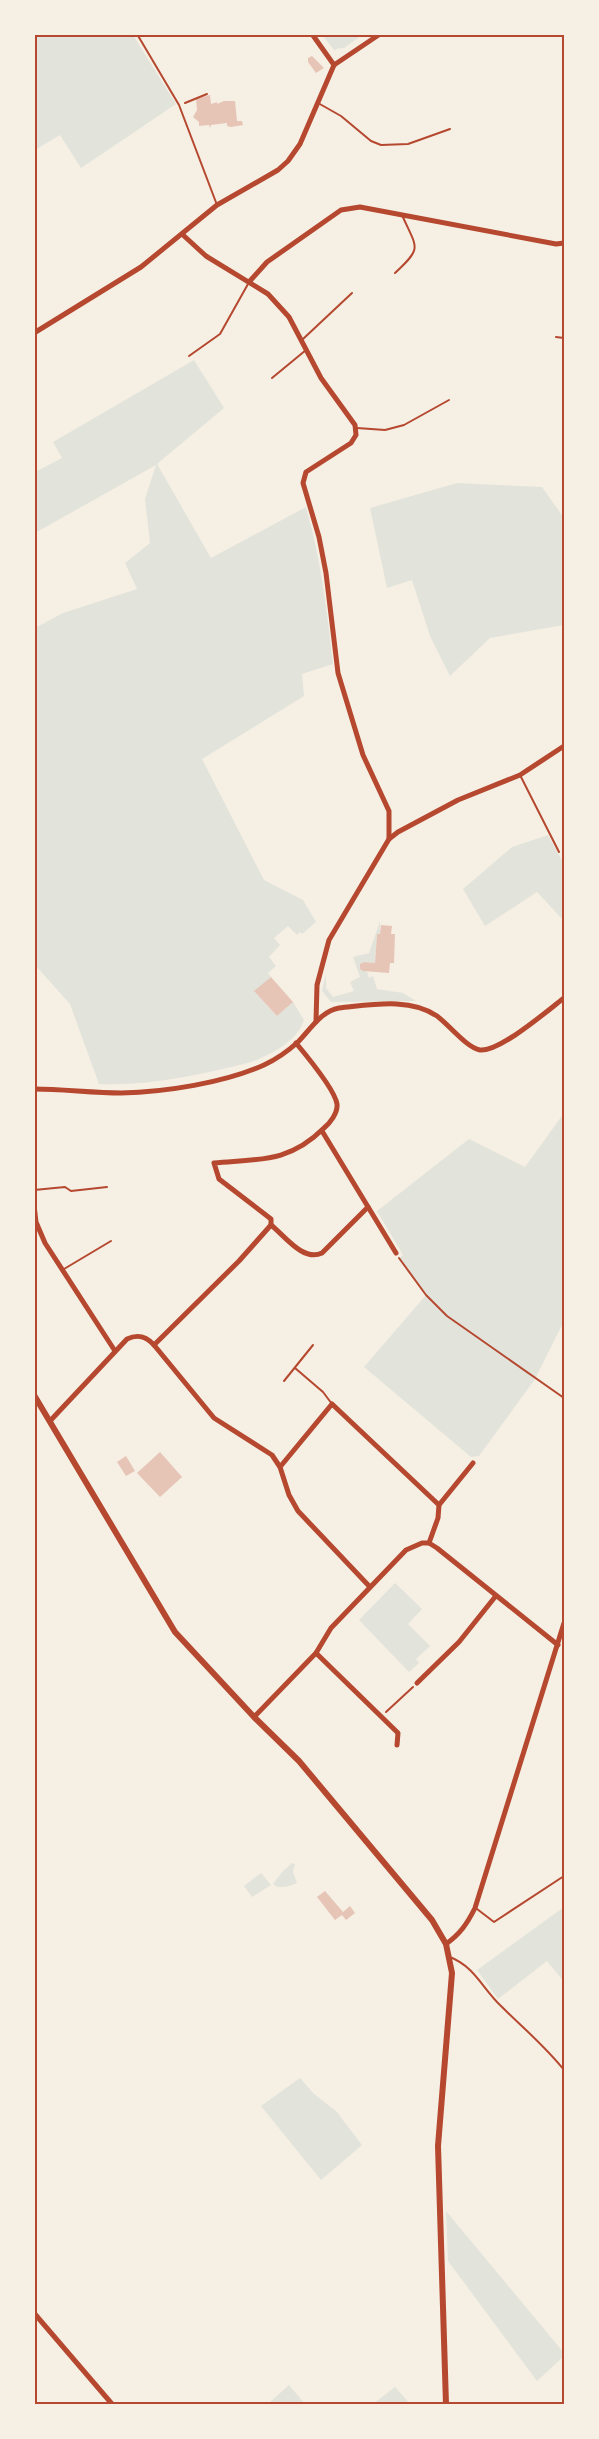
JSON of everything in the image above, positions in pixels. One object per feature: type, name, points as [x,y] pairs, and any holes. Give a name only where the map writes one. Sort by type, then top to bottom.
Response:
[{"type":"street","points":[[312,34],[334,65]]},
{"type":"street","points":[[34,333],[141,267],[217,205],[278,170],[288,161],[300,144],[334,65],[380,34]]},
{"type":"street","points":[[249,282],[267,262],[341,210],[360,207],[556,244],[564,243]]},
{"type":"street","points":[[183,235],[206,256],[268,294],[289,317],[321,378],[342,405],[355,428],[356,435],[351,443],[306,472],[303,483],[319,537],[338,674],[363,755],[389,811],[389,839]]},
{"type":"street","points":[[316,1022],[316,994],[329,940],[389,839],[458,800],[520,775],[564,746]]},
{"type":"street","points":[[34,1089],[121,1093],[227,1077],[258,1067],[278,1057],[296,1043],[326,1013],[336,1009],[411,1005],[435,1015],[474,1048],[486,1049],[527,1026],[564,998]]},
{"type":"street","points":[[296,1043],[312,1062],[336,1101],[334,1116],[322,1131],[302,1147],[287,1155],[214,1163],[219,1179],[258,1208],[271,1220],[271,1225],[305,1254],[316,1256],[322,1253],[368,1207]]},
{"type":"street","points":[[322,1131],[396,1253]]},
{"type":"street","points":[[34,1205],[35,1222],[45,1243],[115,1351]]},
{"type":"street","points":[[154,1345],[239,1261],[271,1225]]},
{"type":"street","points":[[50,1421],[127,1339],[137,1336],[150,1340],[214,1418],[272,1455],[280,1467],[289,1494],[298,1511],[370,1587]]},
{"type":"street","points":[[34,1395],[176,1632],[254,1717],[299,1761],[432,1920],[447,1944],[451,1983],[438,2146],[446,2404]]},
{"type":"street","points":[[280,1467],[333,1404],[439,1505]]},
{"type":"street","points":[[429,1543],[438,1518],[439,1505],[472,1463]]},
{"type":"street","points":[[254,1717],[316,1653],[331,1628],[370,1587],[409,1548],[422,1543],[429,1543],[558,1645]]},
{"type":"street","points":[[417,1683],[459,1642],[495,1597]]},
{"type":"street","points":[[447,1944],[458,1936],[475,1908],[564,1623]]},
{"type":"street","points":[[316,1653],[398,1733],[398,1745]]},
{"type":"street","points":[[34,2313],[112,2404]]},
{"type":"lane","points":[[137,34],[179,105],[217,205]]},
{"type":"lane","points":[[318,103],[341,116],[371,141],[381,145],[408,144],[450,129]]},
{"type":"lane","points":[[395,273],[413,256],[415,249],[401,214]]},
{"type":"lane","points":[[189,356],[220,334],[249,282]]},
{"type":"lane","points":[[301,340],[352,293]]},
{"type":"lane","points":[[556,337],[564,338]]},
{"type":"lane","points":[[272,378],[306,350]]},
{"type":"lane","points":[[355,428],[385,430],[404,425],[449,400]]},
{"type":"lane","points":[[520,775],[559,852]]},
{"type":"lane","points":[[34,1190],[65,1187],[71,1191],[107,1187]]},
{"type":"lane","points":[[62,1270],[111,1241]]},
{"type":"lane","points":[[284,1381],[313,1346]]},
{"type":"lane","points":[[295,1368],[323,1392],[333,1404]]},
{"type":"lane","points":[[475,1908],[494,1922],[564,1876]]},
{"type":"lane","points":[[450,1957],[465,1963],[499,2005],[541,2043],[564,2070]]},
{"type":"path","points":[[179,105],[207,94]]},
{"type":"path","points":[[396,1253],[426,1295],[447,1316],[564,1398]]},
{"type":"path","points":[[382,1716],[417,1683]]},
{"type":"shaded area","points":[[327,34],[362,35],[344,48],[335,51],[323,36]]},
{"type":"shaded area","points":[[34,35],[133,35],[176,104],[81,168],[60,135],[35,150]]},
{"type":"shaded area","points":[[194,360],[224,408],[157,464],[211,558],[306,507],[323,585],[333,664],[302,674],[304,696],[202,759],[264,880],[303,900],[316,922],[302,934],[300,932],[297,935],[288,926],[274,938],[280,945],[269,957],[276,966],[268,973],[271,977],[255,992],[277,1016],[293,1002],[304,1020],[301,1028],[290,1041],[251,1062],[175,1079],[99,1084],[70,1004],[35,965],[35,628],[63,613],[137,589],[125,563],[150,543],[145,499],[156,465],[35,533],[35,472],[62,458],[53,442]]},
{"type":"shaded area","points":[[457,483],[542,487],[564,518],[564,625],[490,638],[450,676],[430,636],[412,580],[387,588],[370,508]]},
{"type":"shaded area","points":[[548,835],[564,864],[564,921],[537,892],[485,926],[463,889],[512,847]]},
{"type":"shaded area","points":[[380,921],[375,963],[364,962],[360,964],[360,969],[367,972],[369,978],[373,976],[377,989],[403,993],[416,1001],[331,1002],[322,991],[326,974],[326,988],[333,997],[354,991],[350,982],[360,977],[353,957],[369,953]]},
{"type":"shaded area","points":[[564,1113],[564,1321],[535,1379],[479,1456],[471,1457],[364,1367],[426,1295],[399,1258],[403,1255],[377,1211],[469,1139],[525,1167]]},
{"type":"shaded area","points":[[395,1583],[422,1609],[408,1624],[430,1646],[416,1659],[419,1663],[409,1672],[359,1620]]},
{"type":"shaded area","points":[[292,1863],[295,1864],[293,1872],[297,1883],[282,1887],[273,1884],[282,1872]]},
{"type":"shaded area","points":[[261,1873],[271,1885],[252,1897],[244,1886]]},
{"type":"shaded area","points":[[564,1907],[564,1982],[547,1961],[498,1999],[477,1970]]},
{"type":"shaded area","points":[[300,2078],[314,2094],[336,2111],[362,2145],[321,2180],[261,2106]]},
{"type":"shaded area","points":[[446,2211],[564,2353],[564,2356],[537,2381],[448,2261]]},
{"type":"shaded area","points":[[289,2385],[305,2404],[268,2404]]},
{"type":"shaded area","points":[[395,2387],[410,2404],[373,2404]]},
{"type":"building","points":[[312,56],[324,68],[316,73],[308,62],[308,58]]},
{"type":"building","points":[[210,95],[211,104],[235,101],[237,121],[242,121],[243,125],[231,127],[227,126],[227,123],[211,125],[210,128],[209,125],[199,126],[199,122],[193,117],[197,110],[196,99]]},
{"type":"building","points":[[381,925],[392,926],[391,934],[395,934],[394,963],[390,963],[389,973],[363,971],[360,969],[360,964],[375,963],[377,934],[380,934]]},
{"type":"building","points":[[271,977],[293,1002],[277,1016],[254,991]]},
{"type":"building","points":[[160,1452],[182,1477],[160,1497],[137,1473]]},
{"type":"building","points":[[126,1456],[135,1471],[126,1476],[117,1462]]},
{"type":"building","points":[[325,1891],[343,1912],[350,1906],[355,1913],[346,1920],[342,1915],[335,1920],[317,1897]]}]
